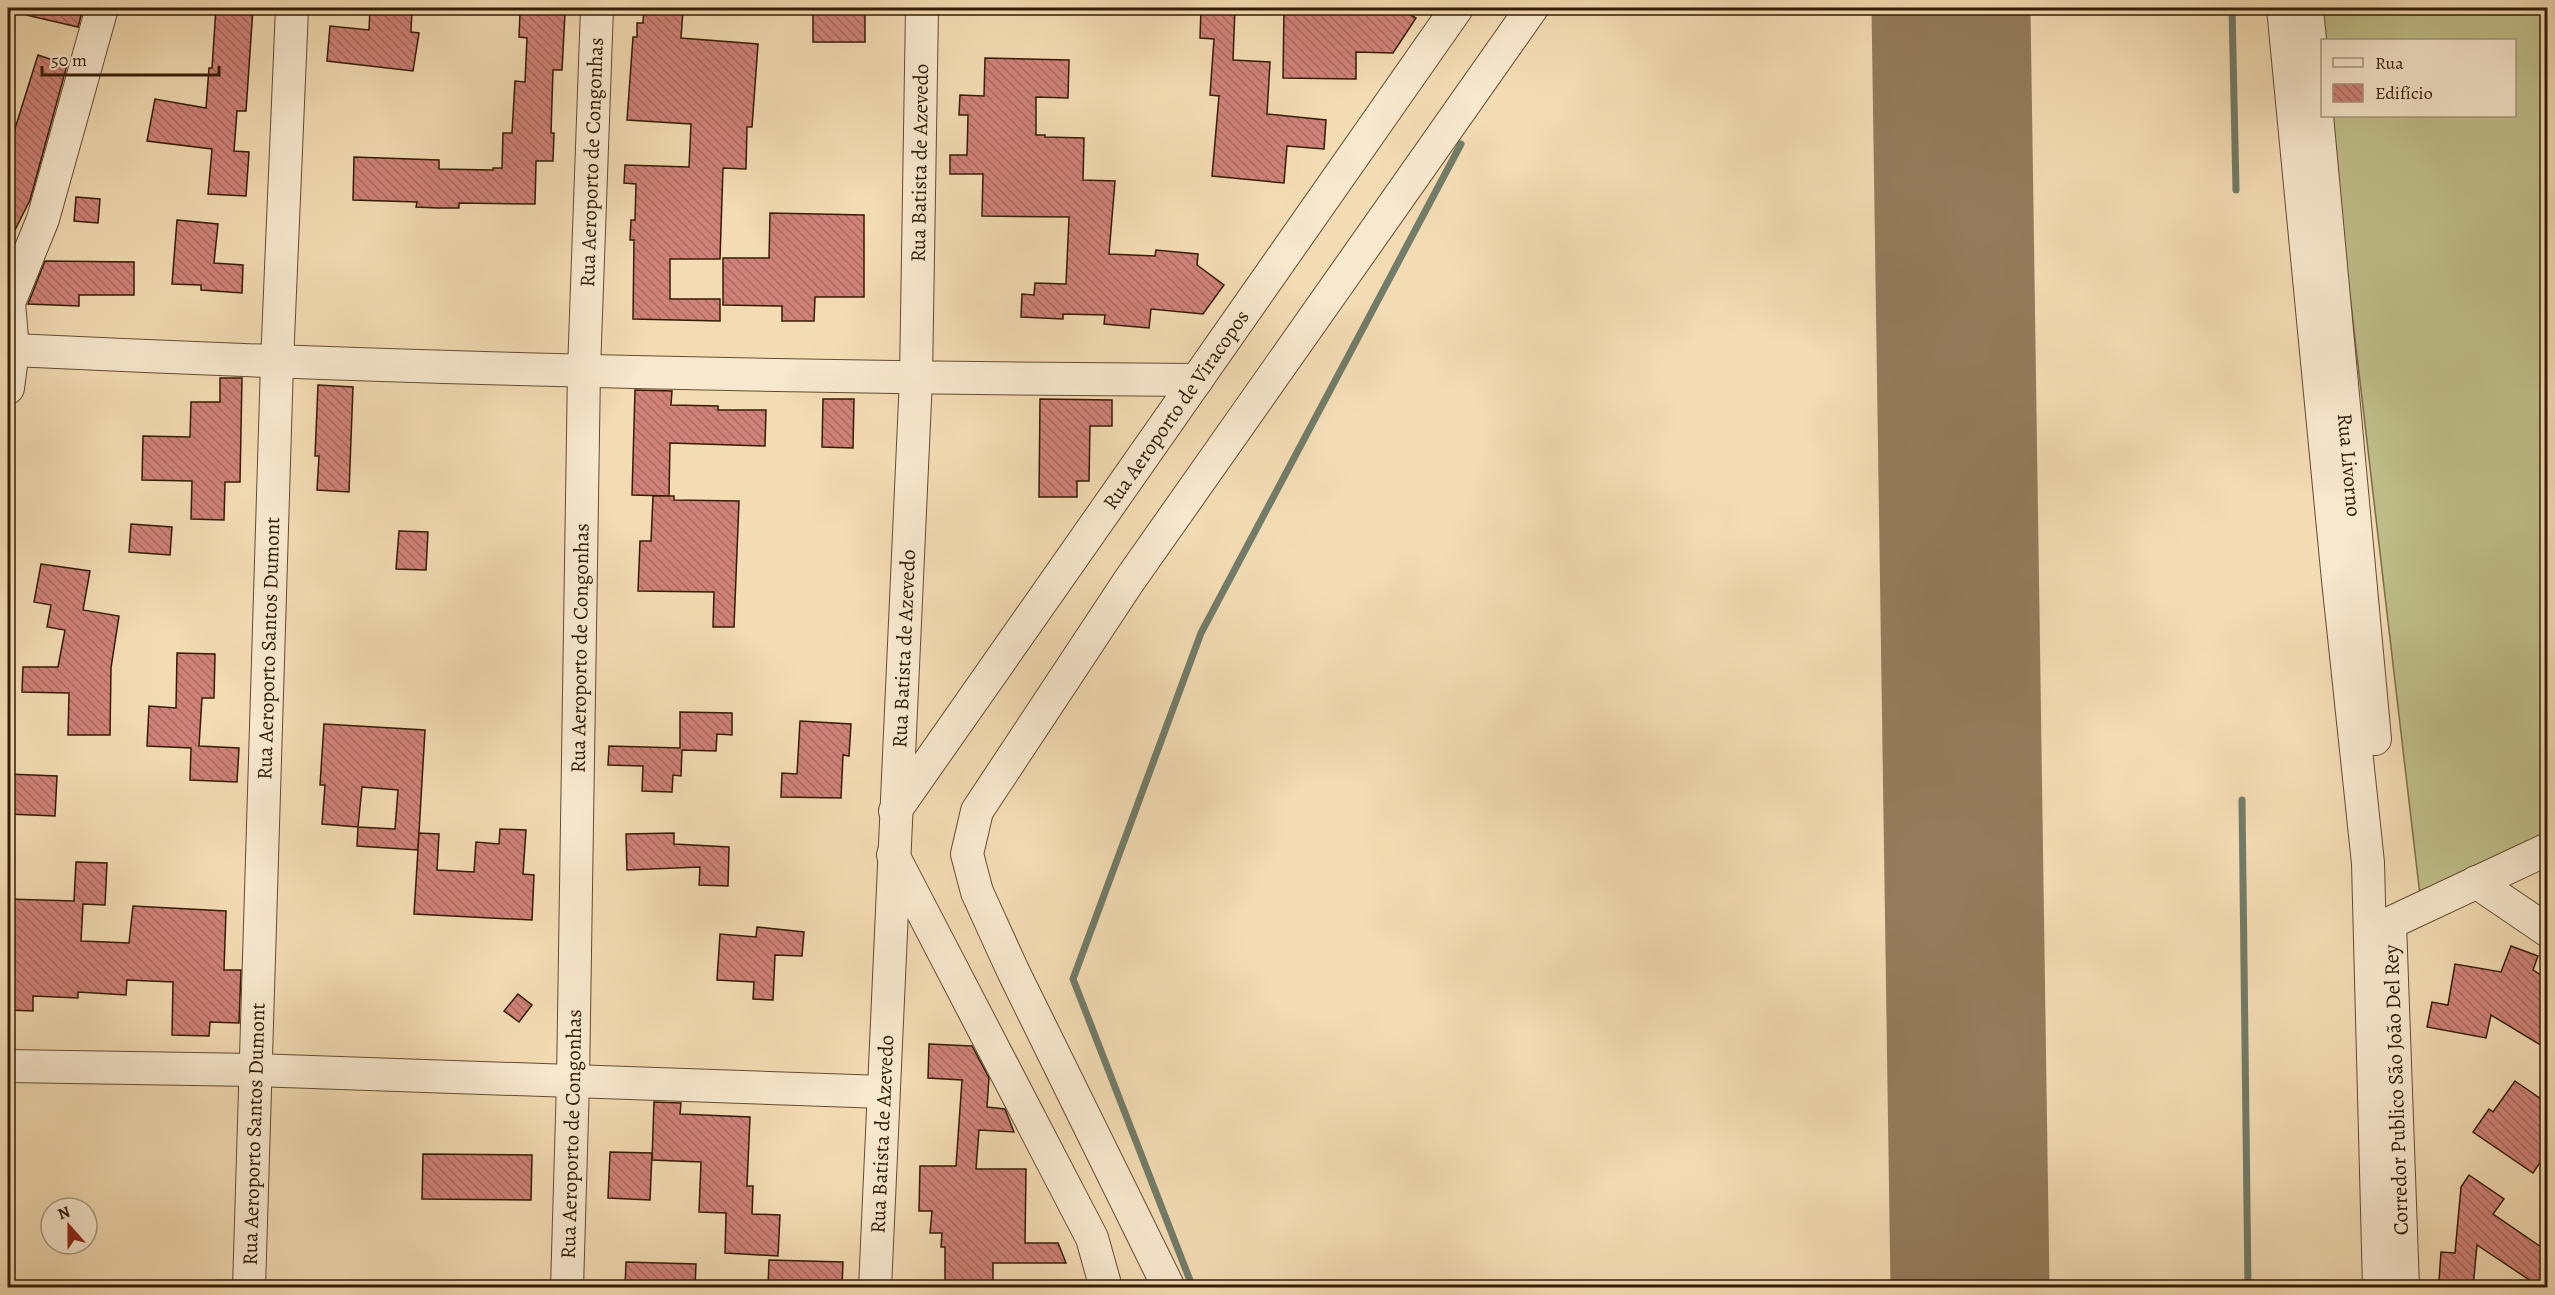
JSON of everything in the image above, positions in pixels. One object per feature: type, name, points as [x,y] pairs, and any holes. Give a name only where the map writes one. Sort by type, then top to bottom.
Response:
[{"type":"street","points":[[8,388],[14,350],[9,303],[43,219],[102,8]]},
{"type":"street","name":"Rua Aeroporto Santos Dumont","points":[[249,1287],[277,363],[292,8]]},
{"type":"street","name":"Rua Aeroporto de Congonhas","points":[[567,1287],[573,1082],[584,370],[597,8]]},
{"type":"street","name":"Rua Batista de Azevedo","points":[[875,1287],[916,378],[922,8]]},
{"type":"street","name":"Rua Aeroporto de Viracopos","points":[[895,811],[1457,8]]},
{"type":"street","points":[[1169,1287],[1013,971],[977,892],[967,854],[978,811],[1129,581],[1532,8]]},
{"type":"street","points":[[2283,8],[2335,556],[2368,863],[2379,1287]]},
{"type":"street","name":"Rua Livorno","points":[[2307,8],[2367,631],[2390,923]]},
{"type":"street","points":[[14,350],[277,363],[916,378],[1197,380]]},
{"type":"street","name":"Corredor Publico São João Del Rey","points":[[2403,1287],[2390,923],[2547,849]]},
{"type":"street","points":[[893,854],[1092,1238],[1106,1287]]},
{"type":"street","points":[[2476,882],[2547,931]]},
{"type":"street","points":[[8,1066],[255,1070],[883,1092]]},
{"type":"green space","points":[[2316,8],[2547,8],[2547,847],[2421,904],[2329,117],[2516,117],[2516,39],[2322,39]]},
{"type":"building","points":[[27,8],[83,8],[78,27],[26,15]]},
{"type":"building","points":[[216,8],[253,8],[246,111],[237,111],[234,151],[249,152],[246,196],[208,194],[212,149],[147,141],[155,99],[206,108],[209,68],[212,68]]},
{"type":"building","points":[[370,8],[412,8],[411,32],[419,33],[413,71],[327,61],[330,26],[369,30]]},
{"type":"building","points":[[644,8],[683,10],[681,38],[758,44],[752,127],[747,127],[746,169],[723,168],[720,259],[670,259],[670,299],[720,299],[720,321],[633,319],[634,240],[630,240],[631,220],[635,220],[636,184],[624,183],[625,165],[689,167],[691,124],[627,120],[633,37],[637,37],[637,23],[643,23]]},
{"type":"building","points":[[813,8],[865,8],[865,42],[813,42]]},
{"type":"building","points":[[1201,8],[1235,8],[1233,60],[1270,62],[1267,114],[1326,120],[1324,149],[1287,146],[1284,183],[1212,176],[1219,96],[1210,95],[1214,39],[1200,38]]},
{"type":"building","points":[[1284,8],[1399,8],[1416,18],[1393,53],[1356,52],[1356,79],[1283,78]]},
{"type":"building","points":[[520,13],[565,13],[562,70],[553,70],[551,133],[554,133],[553,161],[536,161],[535,204],[459,203],[459,208],[438,208],[416,207],[417,202],[353,200],[354,157],[439,160],[439,169],[493,170],[493,168],[502,168],[503,133],[512,133],[515,81],[525,82],[527,38],[519,37]]},
{"type":"building","points":[[38,55],[67,65],[30,200],[8,244],[8,133],[13,135]]},
{"type":"building","points":[[985,58],[1069,60],[1068,98],[1036,97],[1036,135],[1084,138],[1083,180],[1115,181],[1109,254],[1155,256],[1156,250],[1198,254],[1197,265],[1224,285],[1203,314],[1151,309],[1149,328],[1104,324],[1105,315],[1063,314],[1063,319],[1021,317],[1022,294],[1034,295],[1035,283],[1066,284],[1069,217],[982,216],[983,174],[950,174],[950,155],[967,155],[968,115],[959,115],[960,95],[984,96]]},
{"type":"building","points":[[76,197],[100,199],[98,223],[74,221]]},
{"type":"building","points":[[770,213],[864,215],[864,297],[815,297],[814,321],[782,321],[782,306],[723,305],[723,258],[769,258]]},
{"type":"building","points":[[177,220],[218,224],[214,263],[243,265],[242,293],[201,290],[201,285],[172,284]]},
{"type":"building","points":[[45,261],[134,262],[134,295],[79,295],[79,306],[28,304]]},
{"type":"building","points":[[220,378],[242,378],[240,482],[225,482],[224,520],[191,519],[192,481],[142,480],[143,436],[190,437],[191,402],[220,402]]},
{"type":"building","points":[[318,385],[353,387],[349,492],[317,490],[319,456],[315,456]]},
{"type":"building","points":[[635,390],[672,391],[671,405],[718,406],[718,410],[766,410],[765,446],[670,443],[669,496],[632,495]]},
{"type":"building","points":[[823,399],[854,399],[853,448],[822,447]]},
{"type":"building","points":[[1040,399],[1112,400],[1112,426],[1090,426],[1089,481],[1077,481],[1077,497],[1039,497]]},
{"type":"building","points":[[653,496],[674,496],[674,500],[739,501],[734,627],[713,627],[714,592],[638,591],[640,541],[651,541]]},
{"type":"building","points":[[131,524],[172,527],[170,555],[129,552]]},
{"type":"building","points":[[399,531],[428,532],[426,570],[396,569]]},
{"type":"building","points":[[41,564],[90,571],[83,610],[119,616],[111,668],[110,735],[68,735],[69,693],[22,692],[23,667],[58,667],[65,630],[47,627],[51,605],[34,602]]},
{"type":"building","points":[[177,653],[215,654],[214,698],[202,698],[199,746],[239,748],[237,782],[190,780],[191,748],[147,746],[149,706],[176,708]]},
{"type":"building","points":[[680,712],[732,713],[732,735],[717,734],[716,751],[682,750],[681,776],[673,775],[672,792],[642,791],[643,766],[608,765],[609,746],[680,748]]},
{"type":"building","points":[[800,721],[851,724],[849,756],[843,755],[841,798],[781,797],[782,773],[797,774]]},
{"type":"building","points":[[324,724],[425,730],[418,850],[357,846],[358,827],[322,824],[325,785],[320,785]],"holes":[[[362,787],[398,790],[395,829],[358,827]]]},
{"type":"building","points":[[8,774],[57,776],[55,816],[8,814]]},
{"type":"building","points":[[500,829],[526,830],[523,874],[534,875],[532,920],[414,914],[419,833],[439,834],[437,870],[474,872],[476,842],[499,844]]},
{"type":"building","points":[[674,833],[674,844],[729,847],[728,886],[699,885],[700,867],[627,870],[626,834]]},
{"type":"building","points":[[76,862],[107,863],[105,905],[83,904],[81,941],[129,943],[133,906],[226,911],[224,970],[241,970],[239,1023],[210,1022],[209,1036],[172,1035],[173,982],[127,980],[126,995],[78,992],[78,998],[33,996],[33,1011],[8,1010],[8,899],[74,901]]},
{"type":"building","points":[[757,927],[804,932],[802,956],[775,955],[773,1000],[753,999],[754,982],[717,980],[720,934],[756,937]]},
{"type":"building","points":[[2511,946],[2538,956],[2533,970],[2547,979],[2547,1049],[2491,1015],[2486,1038],[2427,1027],[2432,1002],[2448,1005],[2455,964],[2501,972]]},
{"type":"building","points":[[518,994],[532,1005],[519,1022],[504,1011]]},
{"type":"building","points":[[929,1044],[972,1046],[989,1078],[987,1107],[1005,1109],[1014,1132],[979,1130],[976,1169],[1026,1169],[1025,1243],[1058,1243],[1066,1263],[993,1263],[993,1287],[945,1287],[945,1247],[941,1247],[942,1233],[930,1233],[932,1211],[919,1211],[920,1166],[956,1166],[962,1080],[928,1078]]},
{"type":"building","points":[[2515,1081],[2547,1103],[2547,1152],[2533,1173],[2473,1132],[2489,1109],[2493,1112]]},
{"type":"building","points":[[654,1102],[681,1103],[680,1114],[750,1117],[747,1186],[753,1186],[752,1214],[780,1215],[778,1256],[725,1253],[726,1213],[699,1212],[701,1162],[652,1160]]},
{"type":"building","points":[[610,1152],[652,1153],[650,1200],[608,1198]]},
{"type":"building","points":[[423,1154],[532,1155],[531,1200],[422,1199]]},
{"type":"building","points":[[2469,1175],[2504,1199],[2493,1214],[2547,1251],[2547,1287],[2540,1287],[2477,1245],[2473,1287],[2452,1287],[2453,1281],[2439,1281],[2441,1252],[2455,1253],[2461,1187]]},
{"type":"building","points":[[769,1260],[843,1262],[842,1287],[768,1287]]},
{"type":"building","points":[[626,1262],[696,1264],[695,1287],[625,1287]]},
{"type":"waterway","points":[[2232,8],[2236,190]]},
{"type":"waterway","points":[[1193,1288],[1073,979],[1201,633],[1461,144]]},
{"type":"waterway","points":[[2242,800],[2248,1288]]},
{"type":"runway","points":[[1951,8],[1970,1288]]}]
